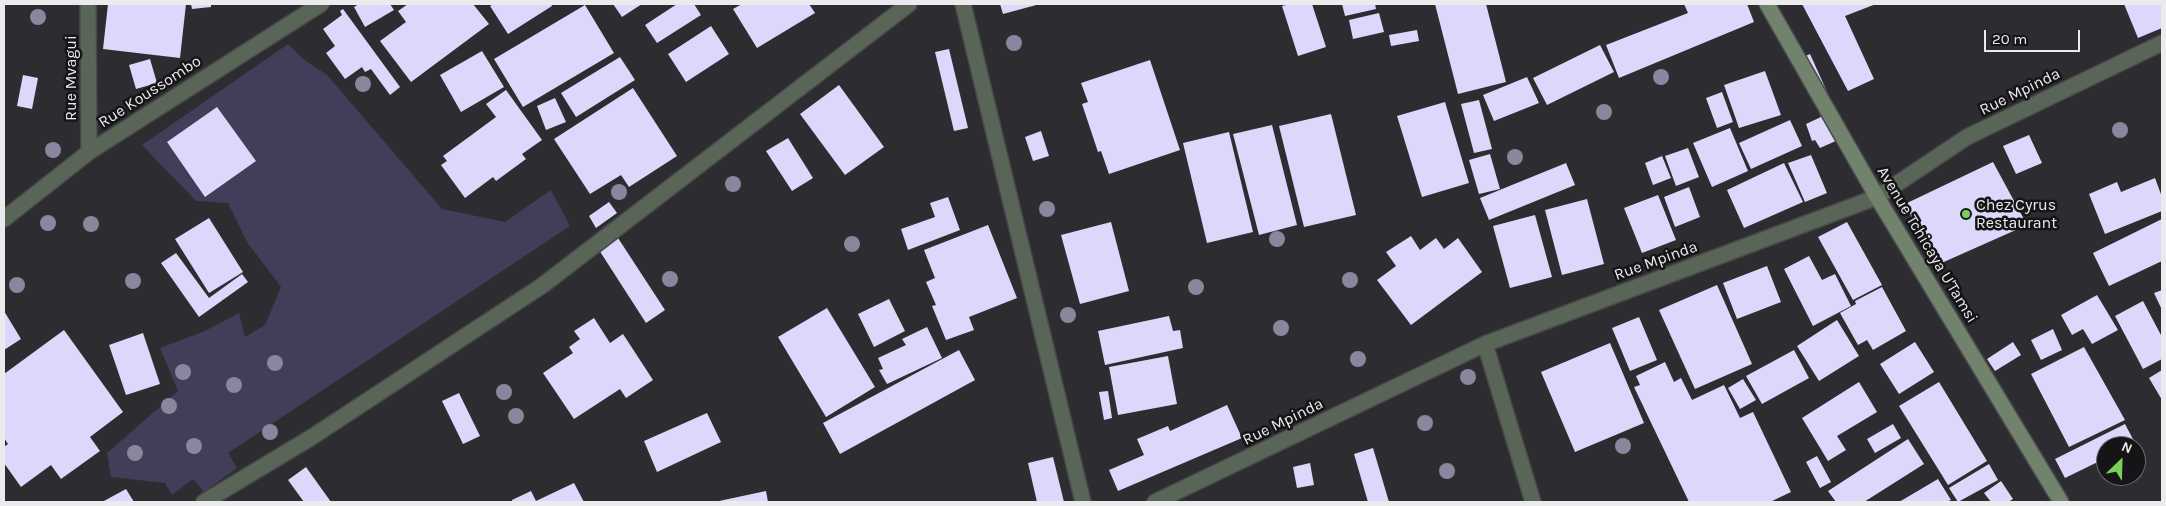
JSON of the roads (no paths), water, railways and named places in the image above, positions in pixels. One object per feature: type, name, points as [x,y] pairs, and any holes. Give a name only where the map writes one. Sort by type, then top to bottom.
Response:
[{"type":"street","name":"Rue Mvagui","points":[[88,4],[89,152]]},
{"type":"street","name":"Rue Koussombo","points":[[4,219],[89,152],[320,4]]},
{"type":"street","points":[[204,502],[312,437],[543,285],[909,4]]},
{"type":"street","points":[[963,4],[1083,502]]},
{"type":"street","name":"Avenue Tchicaya U'Tamsi","points":[[1767,4],[1877,197],[2061,502]]},
{"type":"street","name":"Rue Mpinda","points":[[1155,502],[1485,344],[1877,197],[1967,137],[2162,43]]},
{"type":"street","points":[[1485,344],[1533,502]]},
{"type":"place","name":"Chez Cyrus Restaurant","points":[[1966,214]]}]
